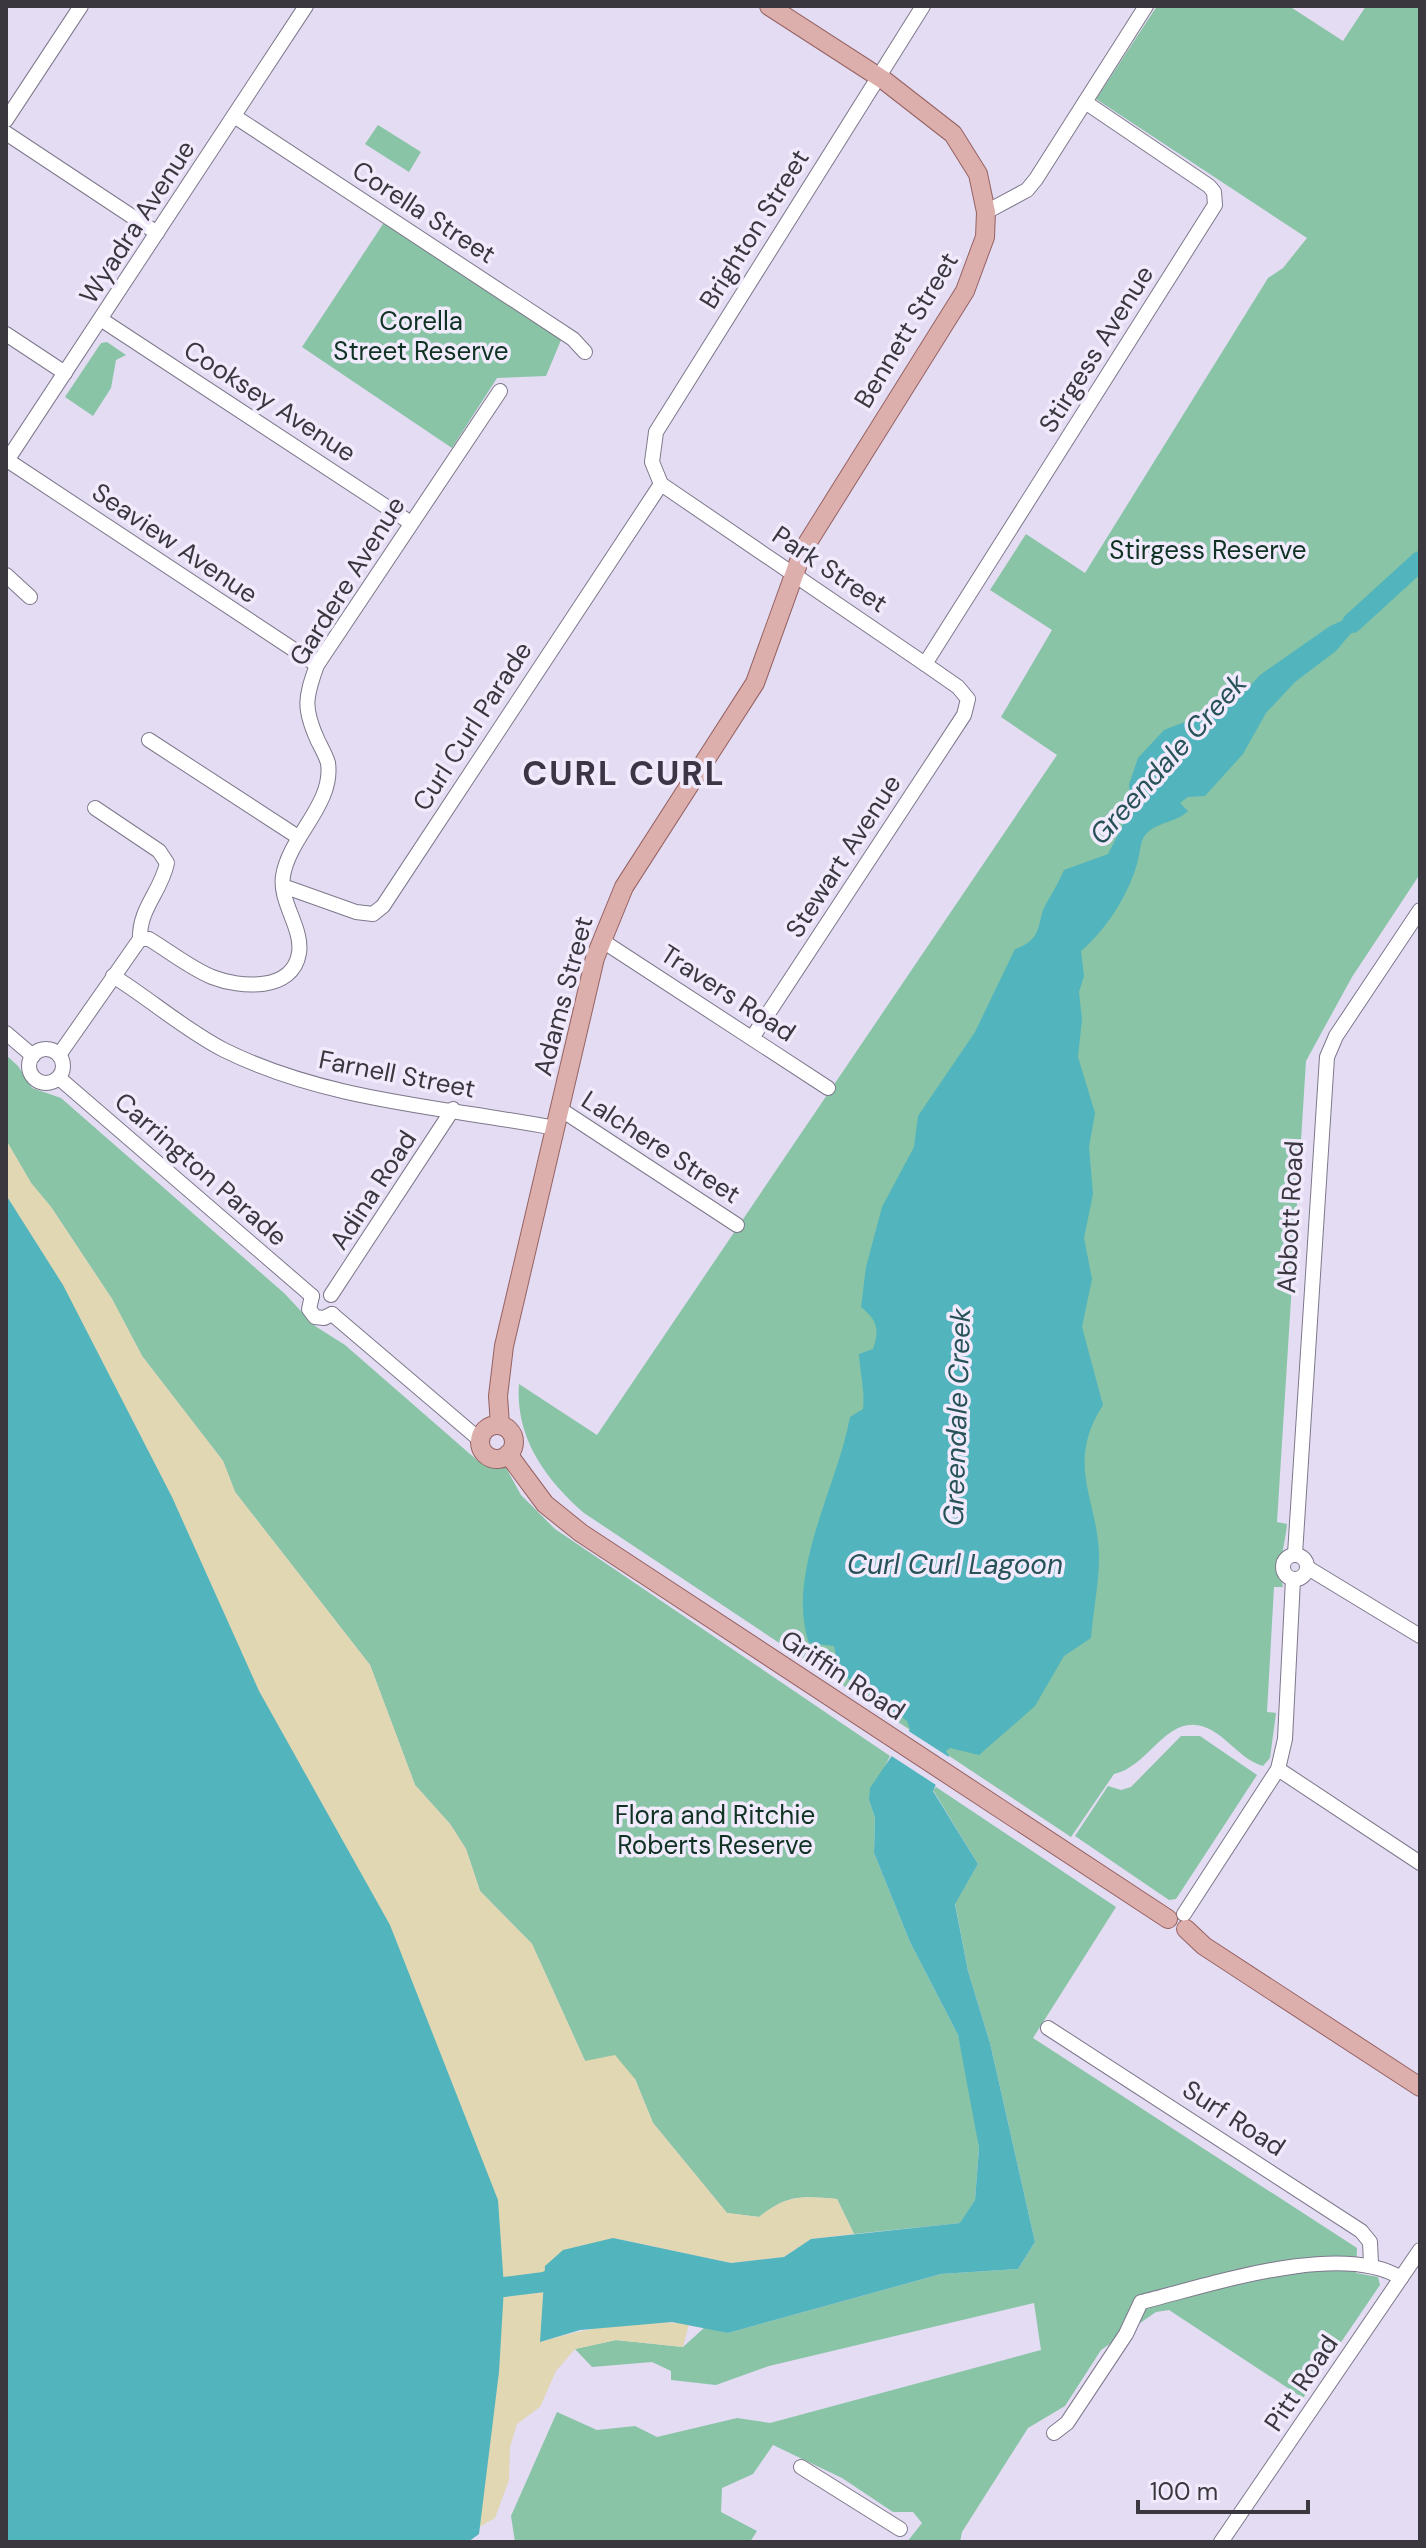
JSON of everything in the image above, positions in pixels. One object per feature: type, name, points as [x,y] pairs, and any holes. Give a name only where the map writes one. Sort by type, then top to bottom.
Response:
[{"type":"main road","points":[[769,6],[943,123],[963,146],[978,174],[986,212]]},
{"type":"main road","name":"Bennett Street","points":[[793,573],[815,527],[965,291],[980,255],[986,212]]},
{"type":"main road","name":"Adams Street","points":[[500,1425],[498,1396],[504,1346],[601,940],[624,887],[755,683],[793,573]]},
{"type":"main road","points":[[500,1425],[512,1434],[513,1445],[508,1454],[498,1458],[487,1455],[480,1440],[485,1430],[500,1425]]},
{"type":"main road","name":"Griffin Road","points":[[508,1454],[545,1504],[564,1521],[943,1773],[1179,1921],[1204,1946],[1420,2087]]},
{"type":"street","points":[[6,120],[81,6]]},
{"type":"street","name":"Wyadra Avenue","points":[[7,461],[306,6]]},
{"type":"street","name":"Brighton Street","points":[[661,484],[652,462],[656,432],[669,407],[923,6]]},
{"type":"street","points":[[986,212],[1027,190],[1146,6]]},
{"type":"street","name":"Stirgess Avenue","points":[[925,664],[1215,205],[1214,192],[1209,186],[1085,102]]},
{"type":"street","name":"Corella Street","points":[[234,116],[554,327],[585,352]]},
{"type":"street","points":[[6,133],[157,233]]},
{"type":"street","name":"Cooksey Avenue","points":[[102,320],[411,523]]},
{"type":"street","points":[[6,334],[65,373]]},
{"type":"street","name":"Gardere Avenue","points":[[283,886],[283,874],[298,837],[324,792],[328,763],[309,720],[305,698],[317,665],[500,391]]},
{"type":"street","name":"Seaview Avenue","points":[[7,461],[317,665]]},
{"type":"street","name":"Park Street","points":[[661,484],[958,687],[968,699]]},
{"type":"street","name":"Curl Curl Parade","points":[[283,886],[356,912],[373,914],[383,906],[661,484]]},
{"type":"street","points":[[6,575],[30,597]]},
{"type":"street","name":"Stewart Avenue","points":[[752,1038],[964,715],[968,699]]},
{"type":"street","points":[[149,740],[298,837]]},
{"type":"street","points":[[59,1055],[140,939],[142,913],[164,876],[167,863],[159,851],[95,808]]},
{"type":"street","points":[[140,939],[149,939],[211,977],[235,983],[278,982],[294,969],[300,951],[283,886]]},
{"type":"street","name":"Abbott Road","points":[[1179,1921],[1278,1769],[1285,1739],[1293,1579],[1283,1568],[1285,1560],[1295,1554],[1327,1057],[1336,1036],[1420,910]]},
{"type":"street","name":"Travers Road","points":[[601,940],[828,1088]]},
{"type":"street","name":"Farnell Street","points":[[113,976],[222,1049],[267,1068],[348,1094],[555,1128]]},
{"type":"street","points":[[6,1033],[33,1056]]},
{"type":"street","points":[[45,1049],[59,1055],[63,1065],[59,1078],[50,1083],[37,1080],[30,1071],[33,1056],[45,1049]]},
{"type":"street","name":"Carrington Parade","points":[[59,1078],[312,1296]]},
{"type":"street","name":"Adina Road","points":[[331,1295],[453,1109]]},
{"type":"street","name":"Lalchere Street","points":[[560,1109],[737,1225]]},
{"type":"street","points":[[323,1291],[331,1295],[335,1302],[332,1314],[324,1318],[315,1317],[309,1309],[312,1296],[323,1291]]},
{"type":"street","points":[[332,1314],[480,1440]]},
{"type":"street","points":[[1293,1579],[1304,1575],[1308,1568],[1306,1560],[1295,1554]]},
{"type":"street","points":[[1308,1568],[1420,1636]]},
{"type":"street","points":[[1278,1769],[1420,1863]]},
{"type":"street","name":"Surf Road","points":[[1048,2028],[1361,2231],[1370,2242],[1371,2264]]},
{"type":"street","name":"Pitt Road","points":[[1221,2542],[1420,2250]]},
{"type":"street","points":[[1054,2433],[1067,2423],[1126,2334],[1141,2302],[1287,2267],[1371,2264],[1401,2278]]},
{"type":"street","points":[[801,2467],[903,2528],[890,2542]]},
{"type":"green space","name":"Stirgess Reserve","points":[[1157,6],[1289,6],[1343,41],[1366,6],[1420,6],[1420,874],[1352,977],[1306,1061],[1277,1522],[1287,1524],[1281,1563],[1283,1587],[1274,1587],[1267,1712],[1276,1713],[1270,1758],[1263,1766],[1207,1728],[1193,1725],[1181,1727],[1139,1761],[1114,1774],[1071,1837],[584,1513],[557,1486],[535,1456],[522,1422],[519,1384],[597,1435],[1057,755],[1001,717],[1052,630],[990,590],[1026,534],[1085,573],[1268,278],[1283,268],[1307,238],[1096,99]]},
{"type":"green space","points":[[378,125],[421,152],[409,172],[365,144]]},
{"type":"green space","name":"Corella Street Reserve","points":[[385,221],[561,340],[546,376],[497,378],[452,448],[302,347]]},
{"type":"green space","points":[[107,342],[126,355],[116,360],[111,388],[93,416],[65,397],[101,343]]},
{"type":"green space","name":"Flora and Ritchie Roberts Reserve","points":[[6,1055],[18,1066],[32,1088],[61,1098],[284,1293],[315,1326],[345,1345],[478,1461],[506,1468],[521,1495],[555,1529],[890,1756],[869,1800],[875,1818],[874,1853],[910,1942],[958,2035],[979,2148],[975,2200],[961,2223],[854,2234],[837,2199],[814,2197],[787,2200],[759,2217],[727,2213],[653,2123],[635,2079],[585,2061],[532,1944],[480,1891],[466,1849],[450,1824],[415,1785],[370,1665],[235,1492],[223,1461],[142,1356],[112,1299],[51,1207],[31,1183],[6,1140]]},
{"type":"green space","points":[[1181,1736],[1200,1736],[1257,1775],[1176,1899],[1169,1900],[1075,1836],[1108,1786],[1121,1790],[1131,1787]]},
{"type":"green space","points":[[936,1787],[1116,1907],[1033,2038],[1357,2248],[1356,2273],[1378,2277],[1380,2285],[1303,2398],[1169,2310],[1156,2312],[1101,2350],[1065,2406],[1028,2428],[962,2532],[960,2542],[907,2542],[922,2523],[913,2512],[893,2512],[842,2478],[773,2445],[753,2474],[722,2488],[721,2512],[757,2531],[750,2542],[515,2542],[511,2516],[557,2412],[597,2430],[635,2426],[657,2437],[737,2418],[770,2423],[1041,2350],[1034,2303],[769,2366],[716,2385],[671,2380],[671,2371],[652,2362],[592,2367],[575,2349],[616,2340],[683,2347],[705,2327],[728,2333],[941,2274],[1018,2269],[1035,2242],[990,2043],[968,1971],[955,1903],[978,1864],[933,1790]]},
{"type":"sand","points":[[6,1140],[31,1183],[51,1207],[112,1299],[142,1356],[223,1461],[235,1492],[370,1665],[415,1785],[450,1824],[466,1849],[480,1891],[532,1944],[585,2061],[615,2055],[635,2079],[653,2123],[727,2213],[759,2217],[787,2200],[814,2197],[837,2199],[854,2234],[811,2239],[784,2257],[731,2263],[613,2238],[540,2342],[613,2326],[670,2322],[689,2324],[683,2347],[616,2340],[575,2349],[556,2371],[540,2407],[517,2424],[510,2447],[509,2480],[495,2518],[472,2531],[6,1420]]},
{"type":"water","name":"Curl Curl Lagoon","points":[[1373,607],[1336,651],[1295,682],[1266,713],[1243,754],[1205,796],[1188,797],[1180,803],[1188,811],[1146,834],[1123,898],[1099,933],[1081,951],[1084,976],[1079,992],[1082,1019],[1078,1057],[1095,1113],[1089,1147],[1093,1194],[1084,1238],[1092,1279],[1082,1327],[1103,1405],[1091,1427],[1085,1466],[1099,1563],[1091,1638],[1064,1656],[1035,1706],[979,1755],[950,1748],[946,1751],[949,1756],[933,1791],[978,1864],[955,1904],[968,1971],[990,2043],[1035,2242],[1018,2269],[941,2274],[728,2333],[672,2322],[580,2330],[540,2342],[545,2266],[563,2250],[613,2238],[731,2263],[784,2257],[811,2239],[960,2223],[975,2200],[979,2148],[958,2035],[910,1942],[874,1853],[875,1818],[869,1800],[870,1788],[910,1729],[907,1721],[839,1672],[834,1646],[809,1643],[803,1616],[808,1559],[816,1530],[850,1417],[863,1409],[859,1354],[873,1349],[876,1336],[874,1321],[861,1307],[866,1267],[882,1207],[914,1147],[918,1116],[975,1032],[1015,949],[1025,945],[1035,935],[1043,910],[1064,870],[1108,854],[1131,809],[1129,784],[1138,758],[1164,730],[1234,703],[1260,675],[1330,626]]},
{"type":"water","points":[[6,1195],[63,1285],[172,1497],[259,1691],[390,1925],[498,2200],[504,2287],[499,2372],[479,2534],[468,2542],[6,2542]]},
{"type":"pier","points":[[907,1730],[952,1759],[936,1785],[890,1755]]},
{"type":"waterway","name":"Greendale Creek","points":[[1352,623],[1420,561]]},
{"type":"waterway","name":"Greendale Creek","points":[[504,2287],[544,2282],[567,2273]]},
{"type":"district","name":"CURL CURL","points":[[624,773]]}]
